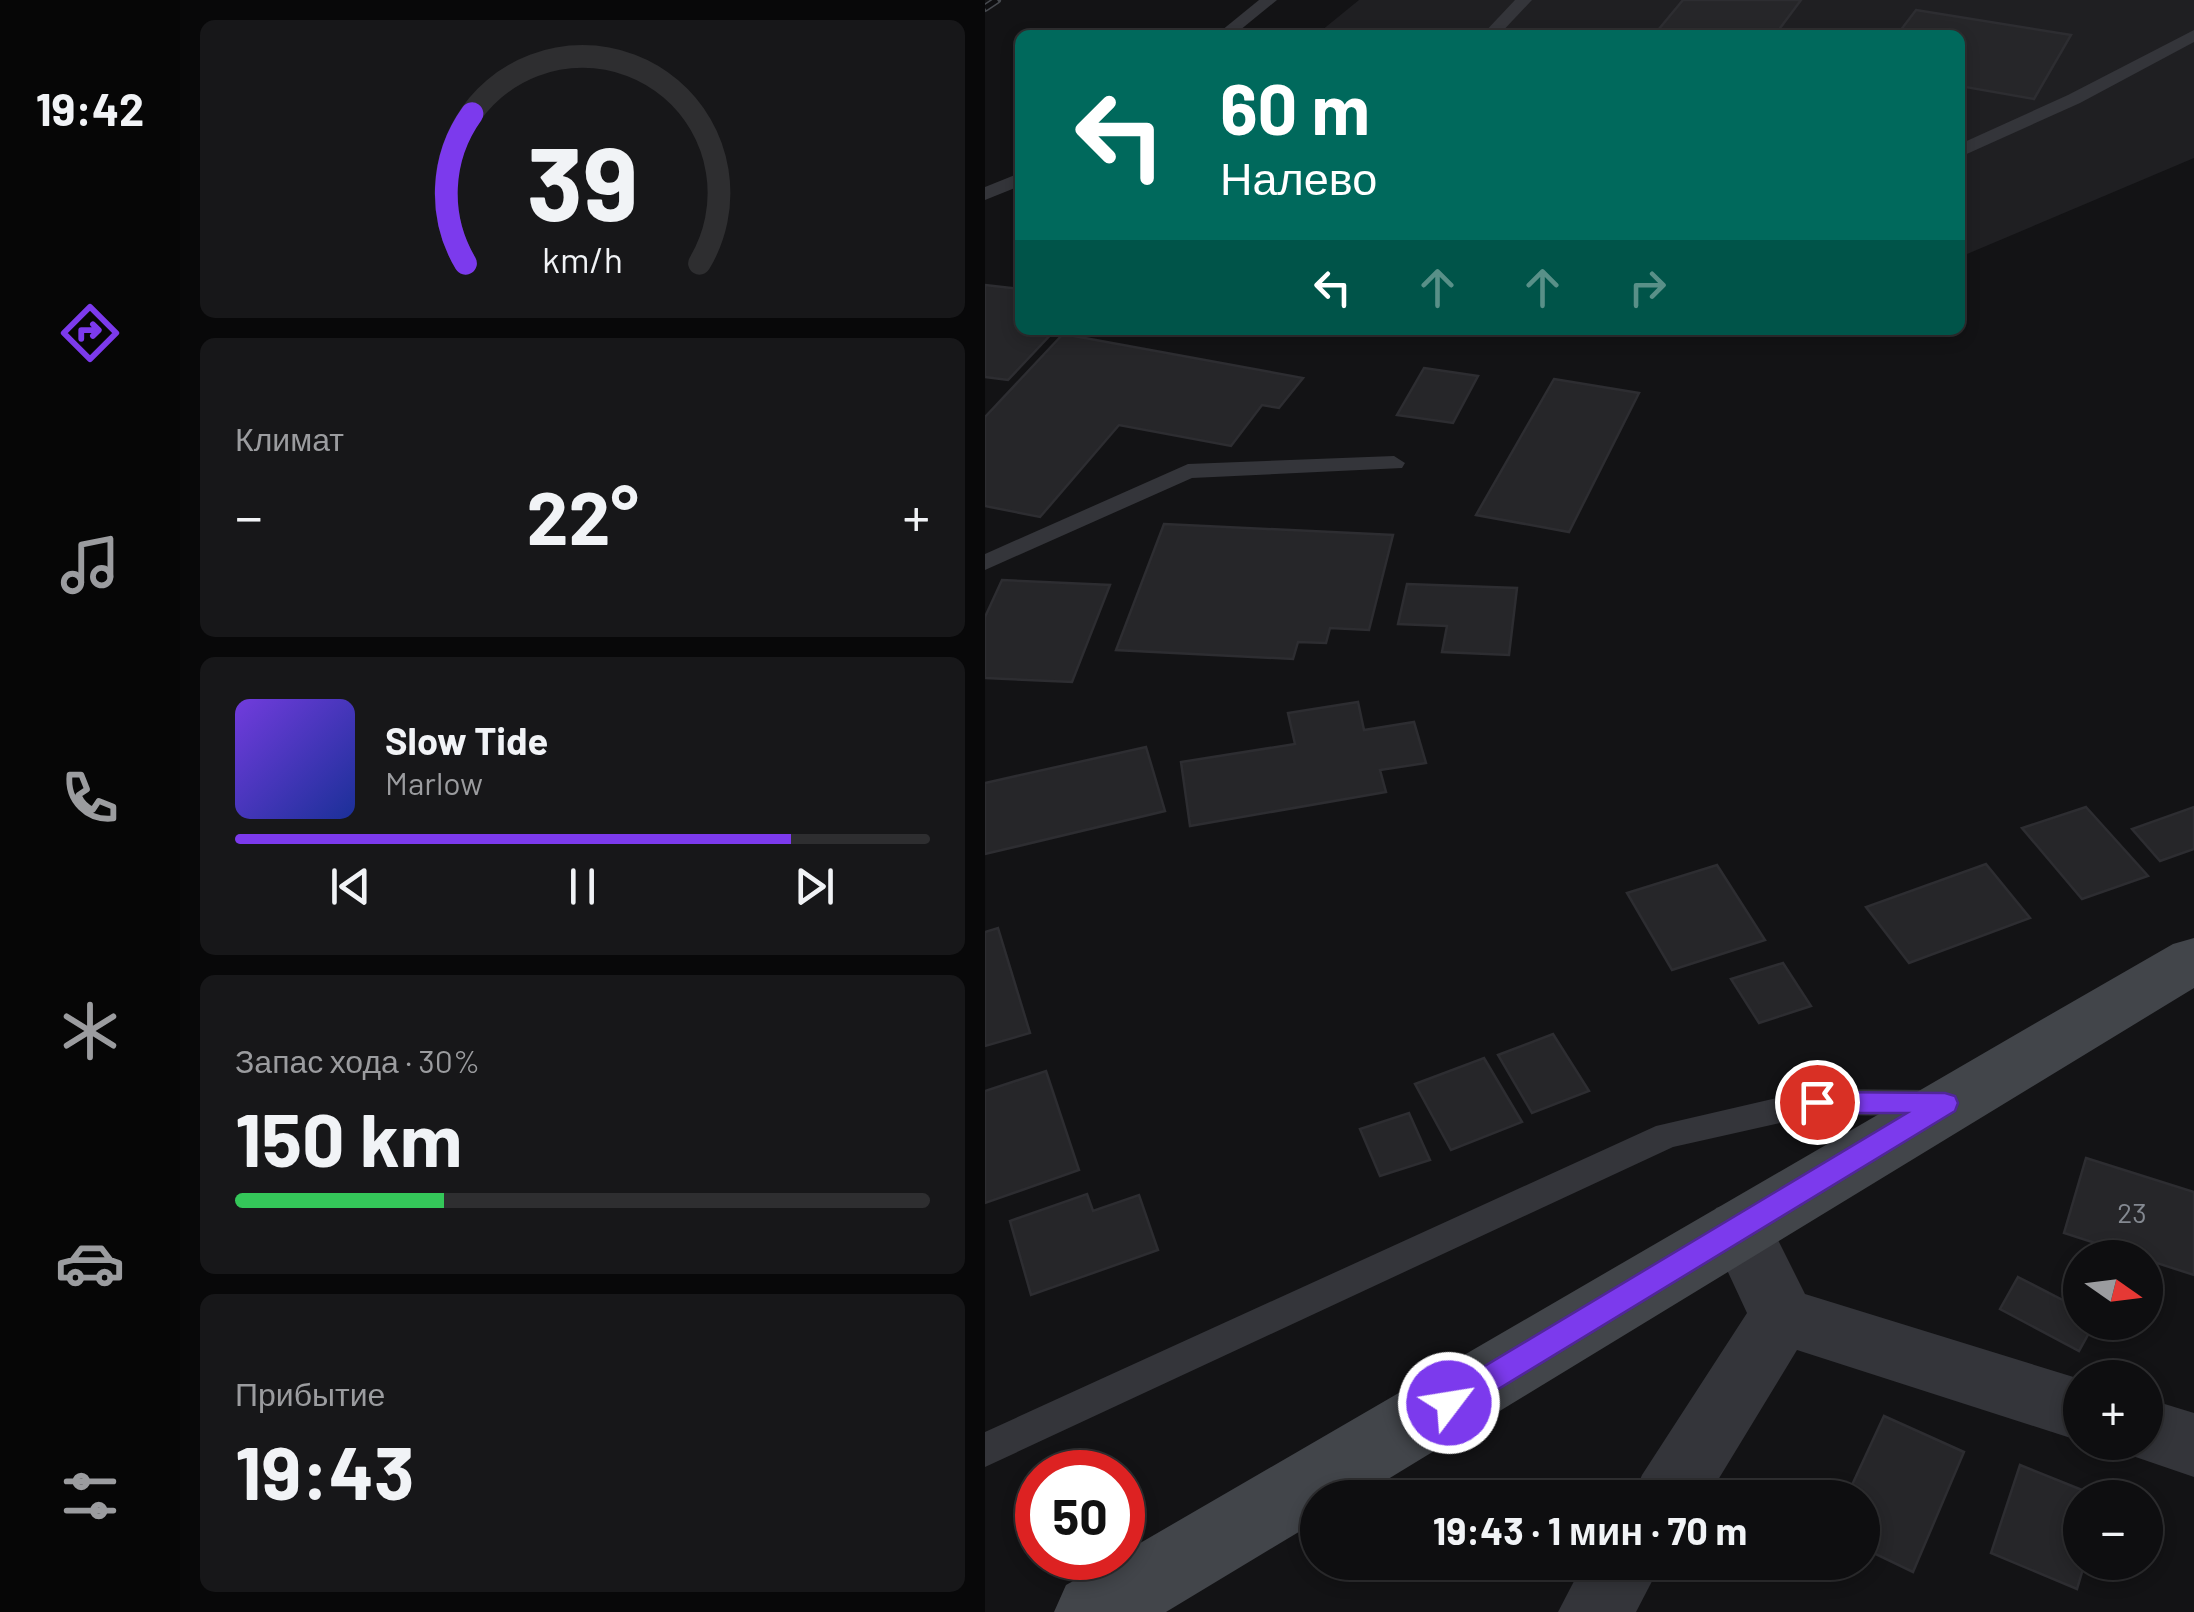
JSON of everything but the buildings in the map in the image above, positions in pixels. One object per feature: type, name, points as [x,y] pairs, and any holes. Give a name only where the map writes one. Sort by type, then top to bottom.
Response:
[{"type":"main road","points":[[1093,1612],[1287,1501],[1945,1103],[2194,960]]},
{"type":"street","points":[[1739,1227],[1782,1316],[2063,1405]]},
{"type":"street","points":[[1678,1480],[1782,1316]]},
{"type":"street","points":[[2163,1436],[2194,1446]]},
{"type":"street","points":[[1595,1612],[1615,1580]]},
{"type":"lane","points":[[1230,30],[1269,0]]},
{"type":"lane","points":[[1494,30],[1525,0]]},
{"type":"lane","points":[[1965,149],[2074,99],[2194,36]]},
{"type":"lane","points":[[985,194],[1015,181]]},
{"type":"lane","points":[[985,563],[1188,471],[1394,463]]},
{"type":"lane","points":[[985,1450],[1667,1135],[1817,1102],[1945,1103]]},
{"type":"shaded area","points":[[1359,0],[2194,0],[2194,158],[1965,255],[1965,30],[1322,30]]},
{"type":"railway","points":[[985,8],[997,0]]},
{"type":"route","points":[[1449,1403],[1945,1103],[1817,1102]]}]
